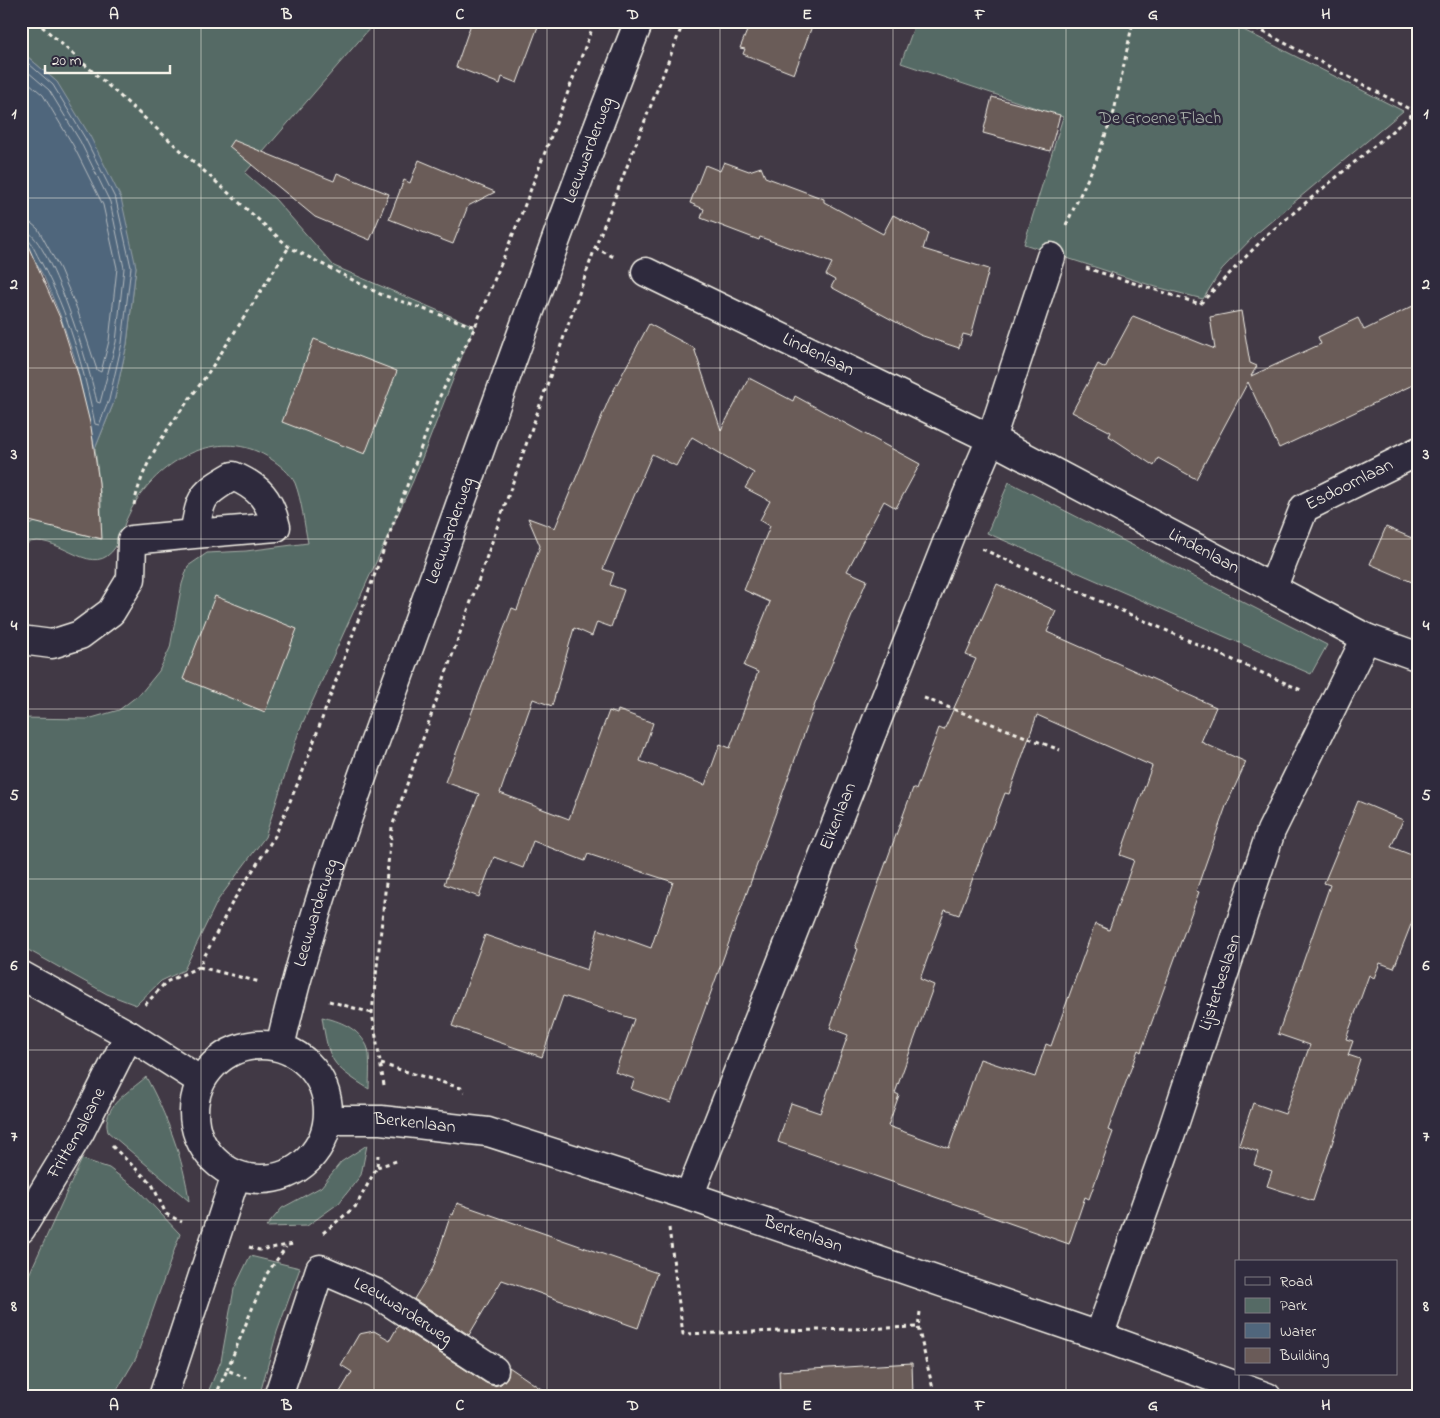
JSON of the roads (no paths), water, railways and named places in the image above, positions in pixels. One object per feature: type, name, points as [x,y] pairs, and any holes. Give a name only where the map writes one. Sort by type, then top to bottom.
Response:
[{"type":"street","name":"Leeuwarderweg","points":[[280,1047],[314,915],[559,230],[639,21]]},
{"type":"street","points":[[992,439],[1051,257]]},
{"type":"street","name":"Lindenlaan","points":[[646,272],[992,439],[1366,638],[1419,657]]},
{"type":"street","name":"Eikenlaan","points":[[689,1196],[950,535],[992,439]]},
{"type":"street","name":"Esdoornlaan","points":[[1272,589],[1304,508],[1419,451]]},
{"type":"street","points":[[21,640],[52,644],[80,635],[111,612],[131,579],[132,540],[194,534]]},
{"type":"street","name":"Lijsterbeslaan","points":[[1099,1336],[1171,1134],[1272,831],[1366,638]]},
{"type":"street","points":[[21,975],[129,1035],[201,1081]]},
{"type":"street","name":"Frittemaleane","points":[[21,1229],[80,1132],[129,1035]]},
{"type":"street","points":[[261,1044],[280,1047],[310,1065],[326,1090],[329,1120],[319,1149],[297,1170],[267,1180],[236,1175],[213,1160],[198,1136],[194,1108],[201,1081],[216,1062],[237,1049],[261,1044]]},
{"type":"street","name":"Berkenlaan","points":[[329,1120],[381,1120],[488,1132],[689,1196],[1099,1336],[1267,1397]]},
{"type":"street","points":[[164,1397],[236,1175]]},
{"type":"street","name":"Leeuwarderweg","points":[[278,1394],[320,1268],[376,1293],[494,1370]]},
{"type":"water","points":[[21,51],[57,82],[90,136],[121,198],[136,267],[127,344],[114,402],[95,449],[75,359],[60,315],[44,277],[21,237]]},
{"type":"park label","name":"De Groene Flach","points":[[1160,119]]}]
